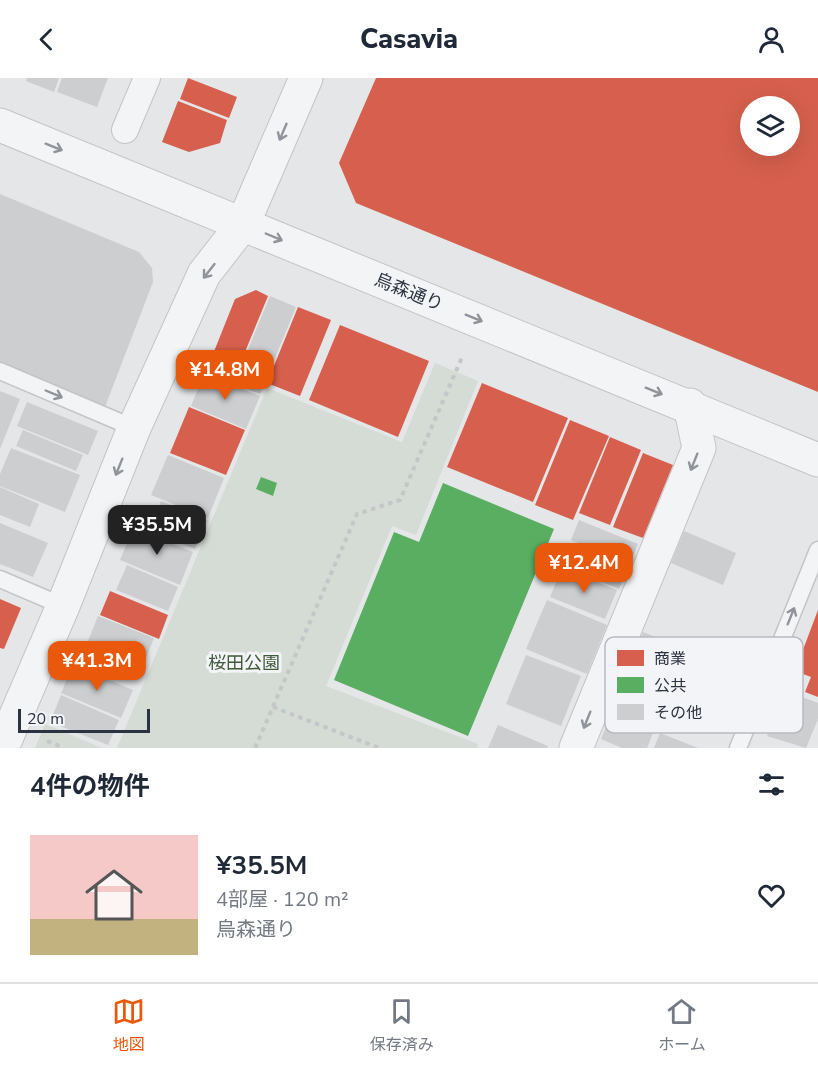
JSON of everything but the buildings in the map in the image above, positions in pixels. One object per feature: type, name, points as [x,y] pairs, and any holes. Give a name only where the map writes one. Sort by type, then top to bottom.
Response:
[{"type":"street","points":[[125,130],[147,78]]},
{"type":"street","points":[[2,748],[63,606],[134,428],[204,274],[243,224],[306,78]]},
{"type":"street","name":"烏森通り","points":[[0,125],[690,405],[818,460]]},
{"type":"street","points":[[622,637],[699,448],[690,405]]},
{"type":"street","points":[[576,748],[605,677]]},
{"type":"lane","points":[[0,371],[134,428]]},
{"type":"lane","points":[[783,637],[818,550]]},
{"type":"lane","points":[[0,579],[63,606]]},
{"type":"lane","points":[[738,748],[744,733]]},
{"type":"path","points":[[255,748],[357,514],[400,500],[464,353]]},
{"type":"path","points":[[273,707],[379,748]]},
{"type":"green space","name":"桜田公園","points":[[435,363],[478,381],[416,535],[392,526],[326,686],[478,744],[477,748],[117,748],[267,388],[402,442]]},
{"type":"green space","points":[[45,724],[102,748],[35,748]]}]
